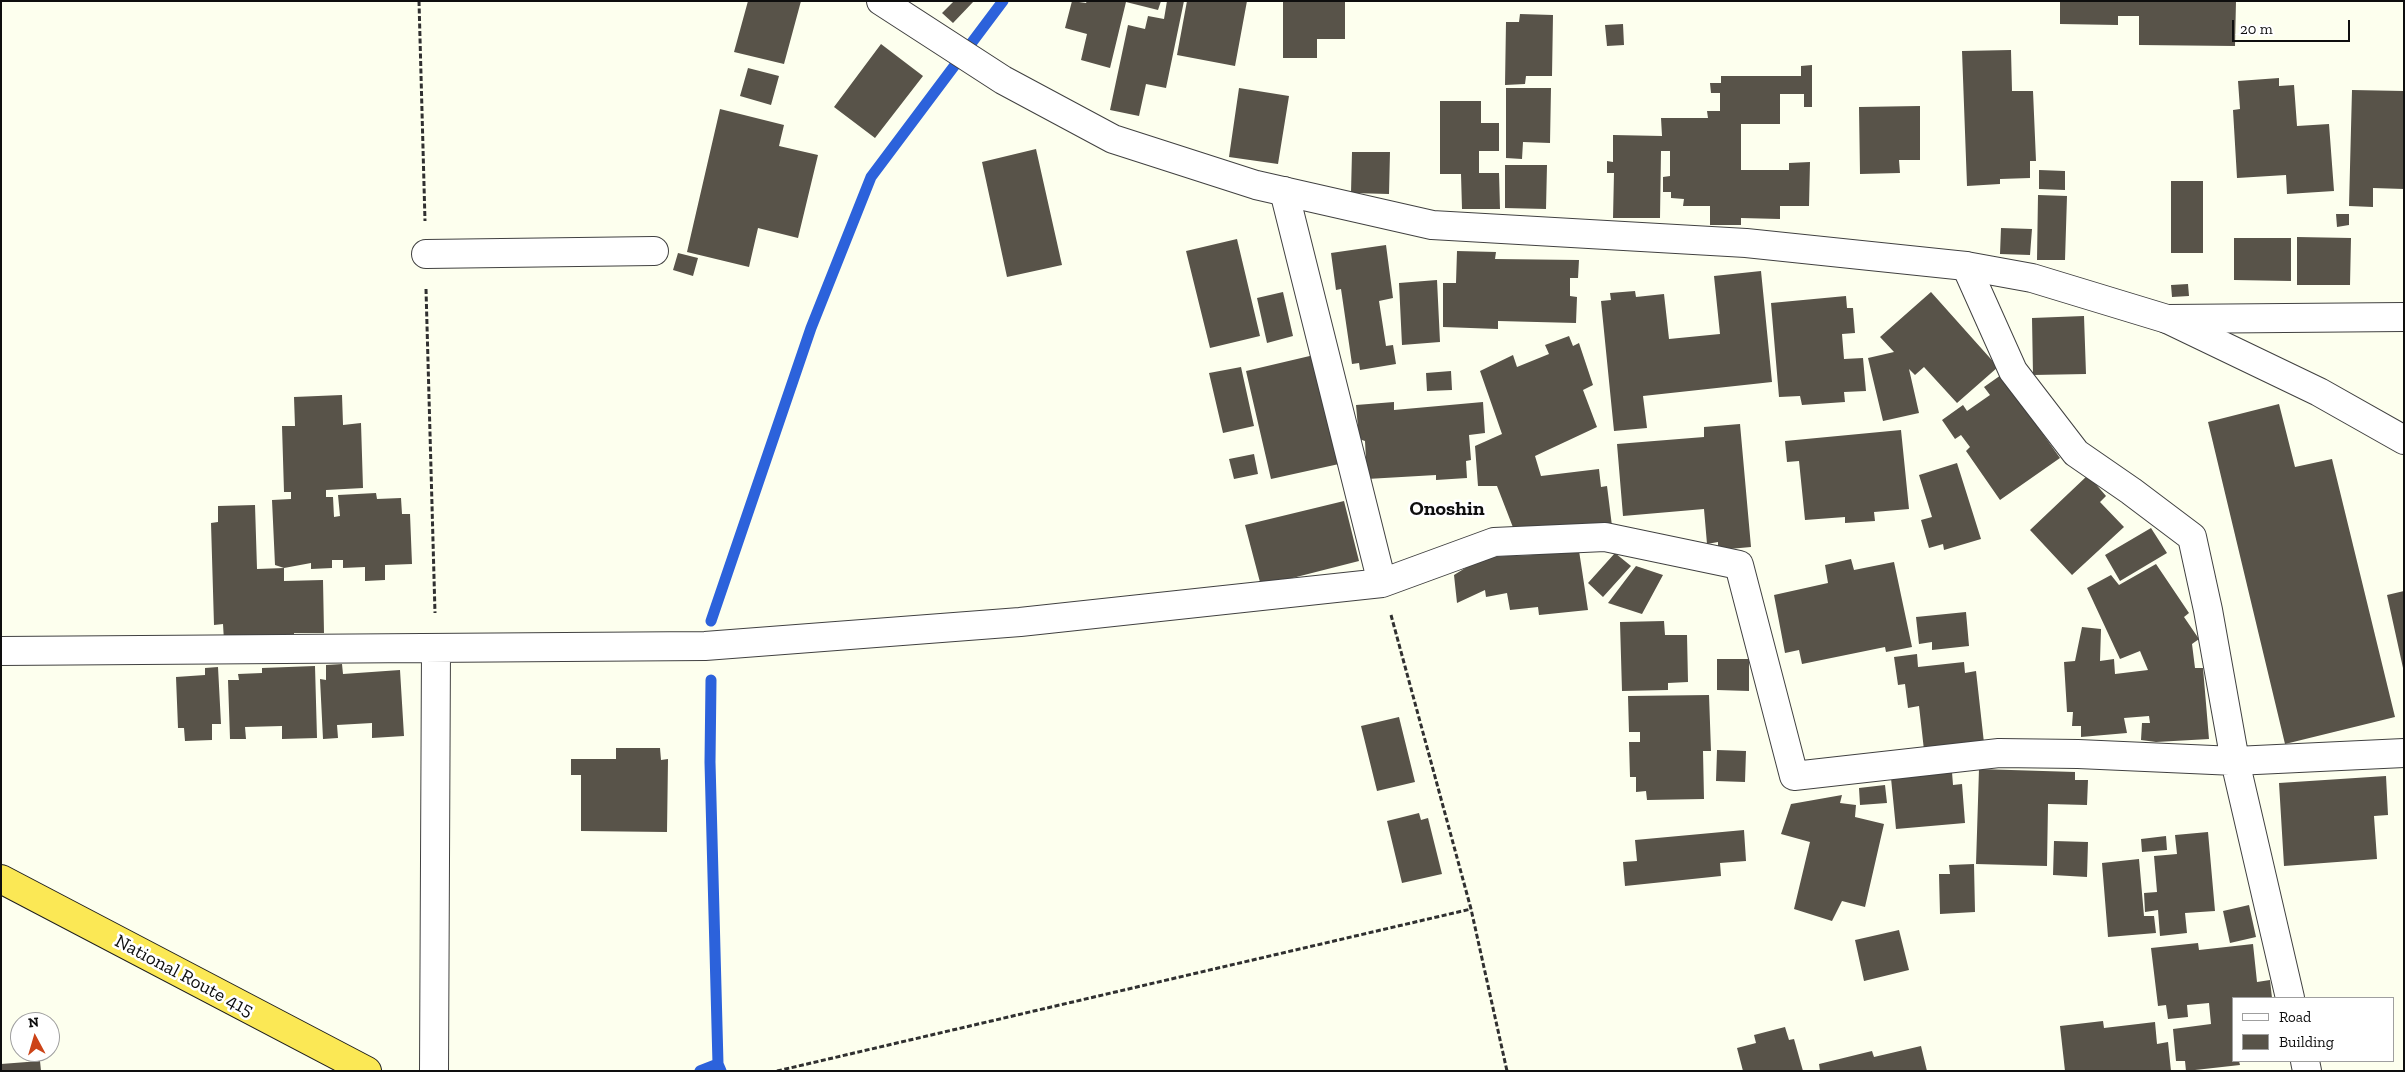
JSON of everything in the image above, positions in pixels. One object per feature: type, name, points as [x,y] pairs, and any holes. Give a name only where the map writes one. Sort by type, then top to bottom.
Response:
[{"type":"highway","name":"National Route 415","points":[[1,879],[367,1071]]},
{"type":"street","points":[[881,1],[1003,80],[1113,140],[1256,185],[1432,225],[1746,243],[1966,266],[2032,278],[2167,319],[2319,392],[2404,440]]},
{"type":"street","points":[[1284,192],[1382,583]]},
{"type":"street","points":[[426,254],[654,250]]},
{"type":"street","points":[[1966,266],[2014,371],[2076,453],[2131,490],[2192,537],[2208,610],[2235,761],[2290,997]]},
{"type":"street","points":[[2167,319],[2404,317]]},
{"type":"street","points":[[1,651],[715,645],[1020,622],[1382,583],[1494,542],[1605,537],[1739,565],[1794,776],[2000,753],[2078,754],[2235,761],[2404,753]]},
{"type":"street","points":[[434,1071],[436,648]]},
{"type":"path","points":[[419,1],[436,648]]},
{"type":"path","points":[[1382,583],[1471,909],[1507,1071]]},
{"type":"path","points":[[777,1071],[1471,909]]},
{"type":"building","points":[[748,1],[801,1],[784,64],[734,52]]},
{"type":"building","points":[[954,1],[974,1],[953,23],[942,13]]},
{"type":"building","points":[[1072,1],[1086,3],[1087,1],[1161,1],[1158,10],[1126,2],[1110,68],[1081,60],[1087,34],[1065,28]]},
{"type":"building","points":[[1167,1],[1184,1],[1166,88],[1146,84],[1139,116],[1110,110],[1128,25],[1145,29],[1148,16],[1164,19]]},
{"type":"building","points":[[1187,1],[1247,1],[1235,66],[1177,55]]},
{"type":"building","points":[[1283,1],[1345,1],[1345,39],[1317,39],[1317,58],[1283,58]]},
{"type":"building","points":[[2060,1],[2236,1],[2235,46],[2139,45],[2139,16],[2118,16],[2118,25],[2060,24]]},
{"type":"building","points":[[1520,14],[1553,15],[1552,76],[1526,76],[1525,84],[1505,85],[1506,22],[1519,22]]},
{"type":"building","points":[[1623,24],[1624,45],[1607,46],[1605,25]]},
{"type":"building","points":[[881,44],[923,76],[875,138],[834,107]]},
{"type":"building","points":[[2011,50],[2012,91],[2033,91],[2036,161],[2030,161],[2030,178],[2000,179],[2000,184],[1967,186],[1962,51]]},
{"type":"building","points":[[1812,65],[1812,107],[1804,107],[1804,94],[1780,94],[1780,124],[1741,124],[1741,170],[1789,170],[1789,163],[1810,162],[1809,206],[1780,206],[1780,219],[1741,218],[1741,225],[1710,225],[1710,206],[1683,206],[1684,199],[1671,198],[1671,192],[1663,192],[1663,177],[1670,176],[1670,151],[1661,151],[1660,218],[1613,218],[1614,173],[1607,173],[1607,161],[1613,162],[1613,135],[1662,136],[1661,118],[1708,118],[1707,111],[1720,111],[1720,93],[1711,93],[1710,83],[1721,83],[1721,76],[1801,76],[1801,66]]},
{"type":"building","points":[[748,68],[779,76],[771,105],[740,96]]},
{"type":"building","points":[[2279,78],[2279,86],[2294,85],[2297,126],[2329,124],[2334,191],[2287,194],[2286,175],[2237,178],[2233,110],[2240,109],[2238,81]]},
{"type":"building","points":[[1239,88],[1289,96],[1278,164],[1229,157]]},
{"type":"building","points":[[1506,88],[1551,88],[1550,143],[1523,142],[1522,159],[1506,158]]},
{"type":"building","points":[[2352,90],[2404,91],[2404,189],[2373,188],[2373,207],[2349,206]]},
{"type":"building","points":[[1440,101],[1481,101],[1481,123],[1499,123],[1499,151],[1479,151],[1479,173],[1499,173],[1500,209],[1462,209],[1461,174],[1440,174]]},
{"type":"building","points":[[1920,106],[1920,160],[1899,160],[1900,173],[1860,174],[1859,107]]},
{"type":"building","points":[[720,109],[784,125],[779,146],[818,155],[798,238],[758,228],[749,267],[687,252]]},
{"type":"building","points":[[1036,149],[1062,265],[1007,277],[982,162]]},
{"type":"building","points":[[1352,152],[1390,152],[1389,194],[1351,193]]},
{"type":"building","points":[[1505,165],[1547,165],[1546,209],[1505,208]]},
{"type":"building","points":[[2039,170],[2065,171],[2065,190],[2039,189]]},
{"type":"building","points":[[2171,181],[2203,181],[2203,253],[2171,253]]},
{"type":"building","points":[[2038,195],[2067,196],[2065,260],[2037,260]]},
{"type":"building","points":[[2336,214],[2349,214],[2349,225],[2337,227]]},
{"type":"building","points":[[2001,228],[2032,229],[2030,255],[2000,254]]},
{"type":"building","points":[[2297,237],[2351,238],[2350,285],[2297,285]]},
{"type":"building","points":[[2234,238],[2291,238],[2291,281],[2234,280]]},
{"type":"building","points":[[1237,239],[1260,336],[1210,348],[1186,251]]},
{"type":"building","points":[[1386,245],[1393,298],[1379,301],[1386,346],[1393,345],[1396,364],[1360,370],[1359,363],[1352,364],[1341,289],[1336,290],[1331,253]]},
{"type":"building","points":[[1457,251],[1496,252],[1495,259],[1579,260],[1578,278],[1570,278],[1570,296],[1577,297],[1576,323],[1498,321],[1498,329],[1443,327],[1443,283],[1456,283]]},
{"type":"building","points":[[678,253],[698,258],[693,276],[673,270]]},
{"type":"building","points":[[1761,271],[1772,382],[1643,396],[1647,428],[1614,431],[1601,301],[1611,300],[1610,293],[1635,291],[1636,297],[1664,294],[1669,339],[1720,334],[1714,276]]},
{"type":"building","points":[[1437,280],[1440,342],[1402,345],[1399,283]]},
{"type":"building","points":[[2188,284],[2189,296],[2172,297],[2171,285]]},
{"type":"building","points":[[1283,292],[1293,336],[1267,343],[1257,298]]},
{"type":"building","points":[[1931,292],[1998,367],[1957,403],[1924,367],[1915,375],[1909,369],[1919,413],[1883,421],[1868,358],[1894,352],[1880,337]]},
{"type":"building","points":[[1846,296],[1847,308],[1853,308],[1855,333],[1842,334],[1844,359],[1863,358],[1866,391],[1844,392],[1845,402],[1802,405],[1800,396],[1779,397],[1771,303]]},
{"type":"building","points":[[2084,316],[2086,374],[2033,375],[2032,318]]},
{"type":"building","points":[[1569,336],[1573,346],[1579,343],[1593,385],[1583,390],[1597,427],[1535,456],[1541,476],[1599,469],[1601,487],[1607,486],[1612,526],[1514,530],[1497,486],[1478,486],[1475,446],[1502,434],[1480,371],[1513,355],[1517,367],[1549,354],[1545,345]]},
{"type":"building","points":[[1314,355],[1339,464],[1271,479],[1246,371]]},
{"type":"building","points":[[1241,367],[1254,426],[1223,433],[1209,373]]},
{"type":"building","points":[[1451,371],[1452,390],[1427,391],[1426,373]]},
{"type":"building","points":[[2001,375],[2060,458],[2000,500],[1966,451],[1970,447],[1961,435],[1955,439],[1942,420],[1963,405],[1967,411],[1990,395],[1984,387]]},
{"type":"building","points":[[342,395],[343,425],[361,423],[363,488],[326,490],[326,497],[333,497],[334,517],[340,516],[338,495],[376,493],[377,499],[401,498],[402,514],[410,514],[412,564],[385,565],[385,580],[365,581],[365,567],[343,568],[343,560],[332,560],[332,568],[311,569],[311,563],[284,568],[275,565],[272,500],[291,499],[291,492],[284,492],[282,426],[295,426],[294,397]]},
{"type":"building","points":[[1394,402],[1394,410],[1483,402],[1485,433],[1469,435],[1471,460],[1466,461],[1467,478],[1436,480],[1436,475],[1367,479],[1365,441],[1359,439],[1356,405]]},
{"type":"building","points":[[2279,404],[2295,467],[2332,459],[2395,717],[2285,744],[2208,422]]},
{"type":"building","points":[[1740,424],[1751,547],[1718,550],[1718,542],[1707,544],[1704,509],[1623,516],[1617,444],[1704,437],[1704,427]]},
{"type":"building","points":[[1901,430],[1909,509],[1874,512],[1875,521],[1845,523],[1845,517],[1805,520],[1799,461],[1787,462],[1785,441]]},
{"type":"building","points":[[1254,454],[1258,474],[1234,479],[1229,459]]},
{"type":"building","points":[[1957,463],[1981,539],[1944,550],[1943,544],[1929,548],[1921,520],[1932,517],[1919,475]]},
{"type":"building","points":[[2088,475],[2106,496],[2100,502],[2124,527],[2072,575],[2030,530]]},
{"type":"building","points":[[1344,501],[1359,561],[1261,586],[1245,525]]},
{"type":"building","points":[[255,505],[257,569],[284,568],[284,581],[323,580],[324,633],[294,633],[294,640],[224,641],[223,624],[214,625],[211,523],[218,522],[218,506]]},
{"type":"building","points":[[2151,528],[2167,553],[2120,581],[2105,555]]},
{"type":"building","points":[[1578,544],[1588,610],[1539,615],[1538,607],[1510,610],[1507,593],[1486,597],[1485,590],[1457,603],[1454,575],[1483,557],[1533,555],[1532,548]]},
{"type":"building","points":[[1615,553],[1631,566],[1603,597],[1588,583]]},
{"type":"building","points":[[1851,559],[1854,570],[1894,562],[1912,647],[1886,652],[1885,647],[1802,664],[1799,650],[1785,653],[1774,595],[1828,583],[1825,565]]},
{"type":"building","points":[[2156,564],[2189,613],[2184,617],[2199,639],[2192,644],[2195,668],[2203,668],[2209,739],[2156,742],[2141,740],[2142,723],[2150,723],[2149,716],[2124,718],[2127,733],[2081,737],[2081,726],[2072,726],[2073,712],[2067,712],[2064,662],[2075,661],[2082,627],[2101,629],[2100,661],[2114,659],[2115,674],[2148,670],[2140,651],[2120,659],[2087,588],[2111,575],[2119,585]]},
{"type":"building","points":[[1636,566],[1663,575],[1642,614],[1608,603]]},
{"type":"building","points":[[2404,591],[2404,668],[2403,668],[2387,595]]},
{"type":"building","points":[[1966,612],[1969,646],[1932,650],[1932,642],[1919,644],[1916,617]]},
{"type":"building","points":[[1664,621],[1665,635],[1687,635],[1688,682],[1668,683],[1668,690],[1622,691],[1620,622]]},
{"type":"building","points":[[1917,654],[1918,667],[1964,662],[1965,673],[1976,671],[1984,743],[1924,750],[1919,706],[1908,708],[1905,684],[1898,685],[1894,657]]},
{"type":"building","points":[[1717,659],[1749,659],[1749,691],[1717,690]]},
{"type":"building","points":[[342,664],[343,674],[400,670],[404,736],[372,738],[372,723],[337,725],[338,738],[323,739],[320,679],[326,680],[326,665]]},
{"type":"building","points":[[315,666],[317,738],[282,739],[282,726],[245,727],[246,739],[230,739],[228,680],[239,680],[238,674],[262,673],[262,668]]},
{"type":"building","points":[[218,667],[221,724],[212,724],[212,740],[185,741],[184,728],[178,728],[176,677],[205,675],[205,668]]},
{"type":"building","points":[[1709,695],[1711,751],[1703,751],[1704,799],[1647,800],[1646,791],[1636,792],[1636,777],[1630,777],[1629,742],[1640,742],[1640,732],[1629,732],[1628,696]]},
{"type":"building","points":[[1399,717],[1415,782],[1377,791],[1361,726]]},
{"type":"building","points":[[616,748],[660,748],[661,760],[668,759],[667,832],[581,831],[581,775],[571,775],[571,759],[616,759]]},
{"type":"building","points":[[1717,750],[1746,751],[1745,782],[1716,781]]},
{"type":"building","points":[[1979,769],[2075,772],[2075,780],[2088,780],[2087,805],[2048,804],[2047,866],[1976,864]]},
{"type":"building","points":[[1952,772],[1953,785],[1962,784],[1965,823],[1896,829],[1891,778]]},
{"type":"building","points":[[2386,776],[2388,815],[2374,816],[2377,859],[2284,866],[2279,783]]},
{"type":"building","points":[[1885,785],[1887,803],[1860,805],[1859,788]]},
{"type":"building","points":[[1842,795],[1840,803],[1856,805],[1855,817],[1884,824],[1865,907],[1842,901],[1832,921],[1794,909],[1810,842],[1781,834],[1791,804]]},
{"type":"building","points":[[1419,813],[1421,820],[1428,818],[1442,874],[1402,883],[1387,821]]},
{"type":"building","points":[[1744,830],[1746,861],[1720,863],[1721,876],[1625,886],[1623,862],[1637,861],[1635,840]]},
{"type":"building","points":[[2208,832],[2215,911],[2185,913],[2187,933],[2160,936],[2158,910],[2145,912],[2144,893],[2157,892],[2154,856],[2177,854],[2175,835]]},
{"type":"building","points":[[2166,836],[2167,850],[2142,852],[2141,839]]},
{"type":"building","points":[[2054,841],[2088,842],[2087,877],[2053,875]]},
{"type":"building","points":[[2139,859],[2144,916],[2154,916],[2156,933],[2108,937],[2102,863]]},
{"type":"building","points":[[1974,864],[1975,912],[1940,914],[1939,874],[1950,874],[1949,865]]},
{"type":"building","points":[[2249,905],[2256,937],[2230,943],[2223,911]]},
{"type":"building","points":[[1899,930],[1909,970],[1864,981],[1855,940]]},
{"type":"building","points":[[2198,943],[2199,950],[2253,944],[2257,982],[2270,980],[2272,997],[2232,997],[2232,1062],[2239,1062],[2240,1065],[2186,1071],[2185,1061],[2176,1061],[2173,1029],[2211,1024],[2209,1003],[2187,1005],[2188,1017],[2168,1019],[2166,1005],[2158,1006],[2151,948]]},
{"type":"building","points":[[2103,1021],[2104,1028],[2155,1022],[2157,1044],[2168,1042],[2171,1071],[2065,1071],[2060,1026]]},
{"type":"building","points":[[1785,1027],[1789,1040],[1794,1039],[1803,1071],[1743,1071],[1737,1048],[1756,1043],[1754,1035]]},
{"type":"building","points":[[1921,1046],[1927,1071],[1820,1071],[1819,1064],[1872,1051],[1874,1057]]},
{"type":"building","points":[[40,1062],[41,1071],[1,1071],[1,1064]]},
{"type":"waterway","points":[[711,621],[811,328],[871,177],[1003,1]]},
{"type":"waterway","points":[[711,680],[710,762],[718,1064],[721,1071]]},
{"type":"waterway","points":[[700,1071],[718,1064]]},
{"type":"district","name":"Onoshin","points":[[1447,509]]}]
